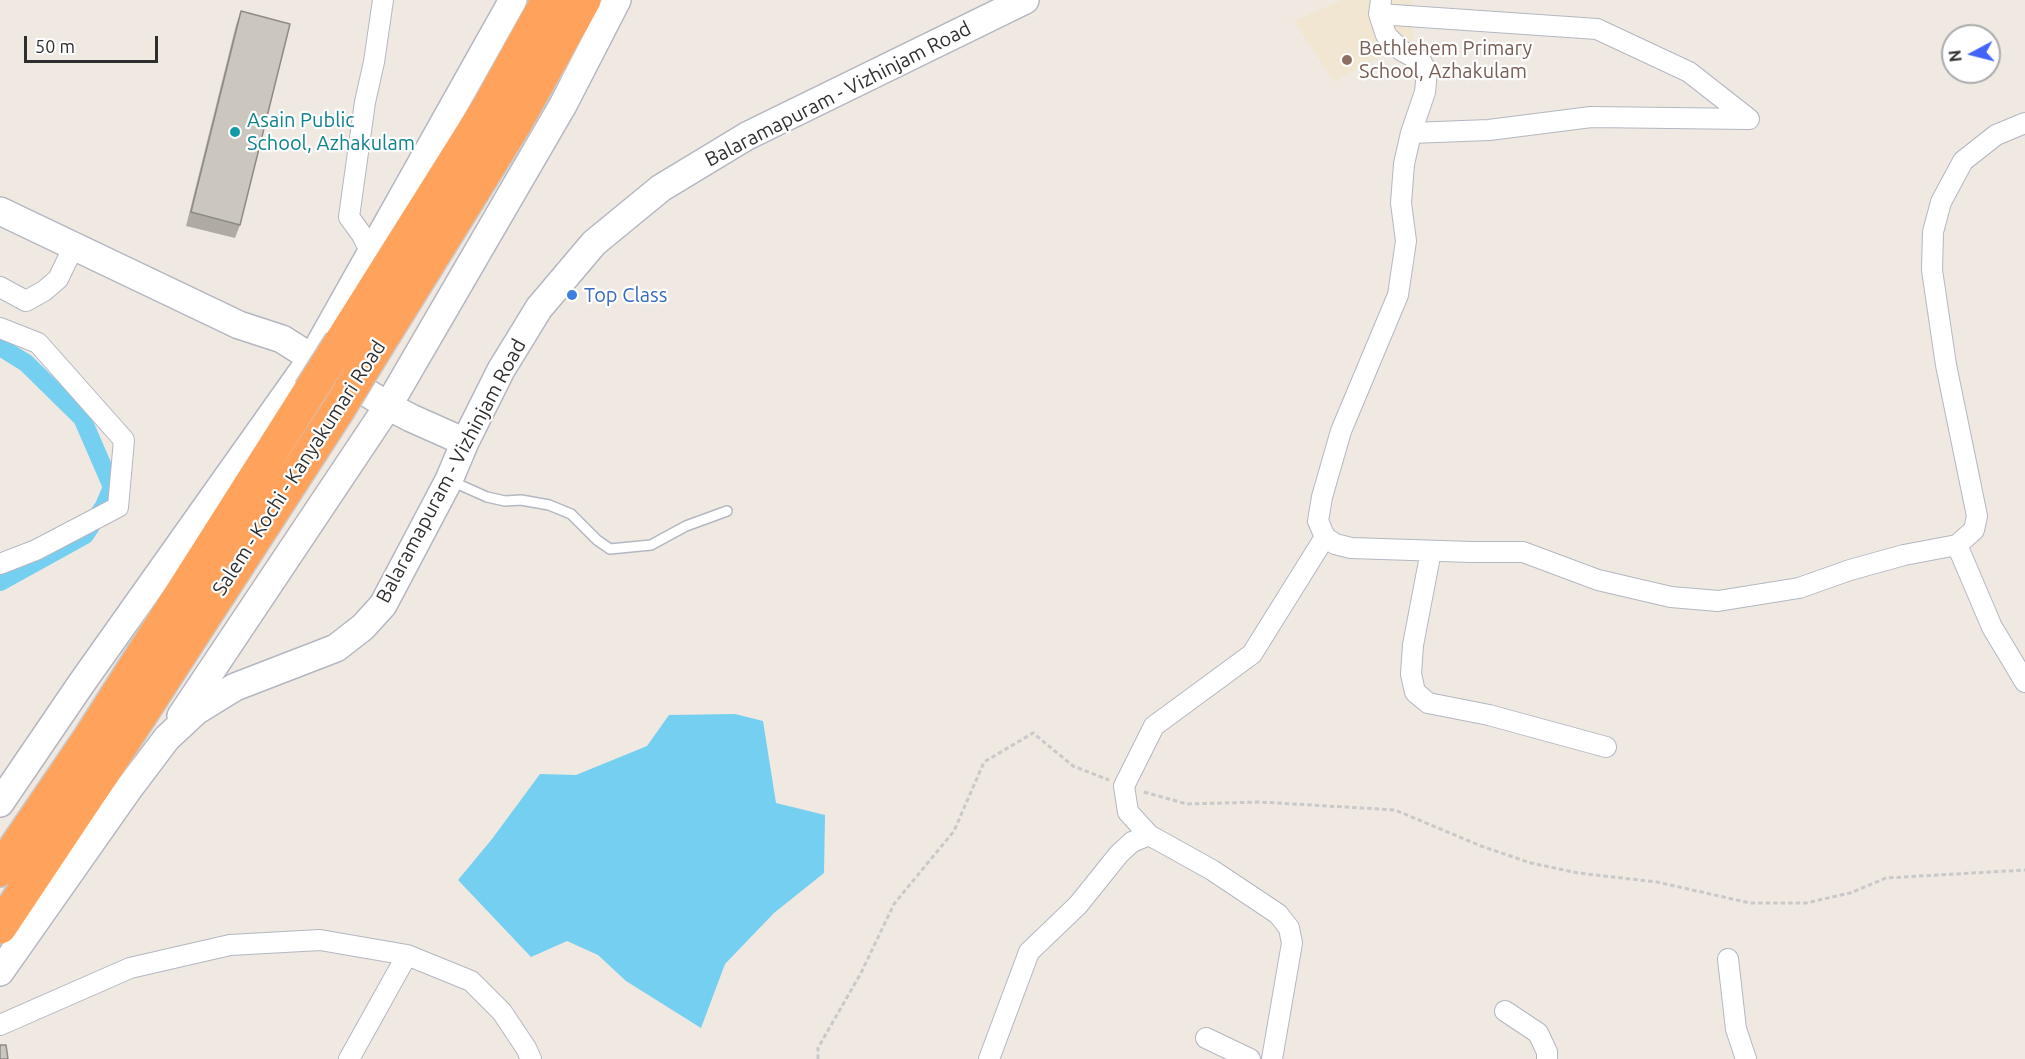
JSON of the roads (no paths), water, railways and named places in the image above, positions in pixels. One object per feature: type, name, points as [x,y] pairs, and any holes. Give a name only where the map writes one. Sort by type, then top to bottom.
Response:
[{"type":"highway","name":"Salem - Kochi - Kanyakumari Road","points":[[0,870],[91,736],[341,342],[488,108],[548,0]]},
{"type":"highway","name":"Salem - Kochi - Kanyakumari Road","points":[[0,927],[116,753],[338,410],[516,122],[584,0]]},
{"type":"street","points":[[371,253],[349,217],[365,102],[374,62],[383,0]]},
{"type":"street","points":[[0,803],[81,684],[312,358],[513,0]]},
{"type":"street","points":[[167,738],[388,406],[563,105],[617,0]]},
{"type":"street","name":"Balaramapuram - Vizhinjam Road","points":[[0,972],[167,738],[196,711],[235,687],[336,648],[363,627],[383,605],[449,480],[501,370],[539,308],[594,243],[661,188],[747,136],[1025,0]]},
{"type":"street","points":[[1411,133],[1489,130],[1591,117],[1749,119],[1689,72],[1597,29],[1380,7],[1386,35],[1402,51],[1421,61],[1427,72],[1425,92],[1411,133],[1404,164],[1401,203],[1406,241],[1398,295],[1341,431],[1322,497],[1318,521],[1325,537],[1335,544],[1351,548],[1523,552],[1598,580],[1671,597],[1718,601],[1787,591],[1904,555],[1957,545],[1974,530],[1977,516],[1944,355],[1932,270],[1934,232],[1941,202],[1963,161],[1996,135],[2025,123]]},
{"type":"street","points":[[0,211],[239,326],[282,339],[388,406],[465,442]]},
{"type":"street","points":[[0,287],[26,301],[44,291],[58,279],[74,246]]},
{"type":"street","points":[[0,328],[38,343],[124,440],[118,507],[36,550],[0,564]]},
{"type":"street","points":[[1272,1059],[1292,943],[1289,928],[1278,914],[1212,870],[1149,835],[1128,812],[1124,786],[1154,726],[1252,654],[1325,537]]},
{"type":"street","points":[[1957,545],[1992,627],[2025,682]]},
{"type":"street","points":[[1431,550],[1413,645],[1411,674],[1415,692],[1428,703],[1489,715],[1606,747]]},
{"type":"street","points":[[989,1059],[1029,952],[1078,904],[1119,854],[1132,842],[1149,835]]},
{"type":"street","points":[[0,1025],[130,968],[230,945],[320,940],[407,955],[471,981],[502,1012],[531,1059]]},
{"type":"street","points":[[349,1059],[407,955]]},
{"type":"street","points":[[1728,959],[1736,1029],[1746,1059]]},
{"type":"street","points":[[1505,1011],[1538,1033],[1547,1052],[1547,1059]]},
{"type":"street","points":[[1206,1038],[1250,1059]]},
{"type":"lane","points":[[449,480],[487,497],[549,505],[571,514],[597,540],[610,549],[651,545],[686,526],[727,511]]},
{"type":"water","points":[[735,714],[763,721],[776,803],[825,815],[824,873],[774,913],[725,964],[701,1028],[626,981],[598,955],[567,941],[531,957],[458,880],[492,839],[540,774],[576,775],[647,746],[669,715]]},
{"type":"waterway","points":[[0,347],[26,363],[82,418],[112,487],[104,506],[85,535],[0,582]]},
{"type":"place","name":"Bethlehem Primary School, Azhakulam","points":[[1347,60]]},
{"type":"place","name":"Asain Public School, Azhakulam","points":[[235,132]]},
{"type":"place","name":"Top Class","points":[[572,295]]}]
